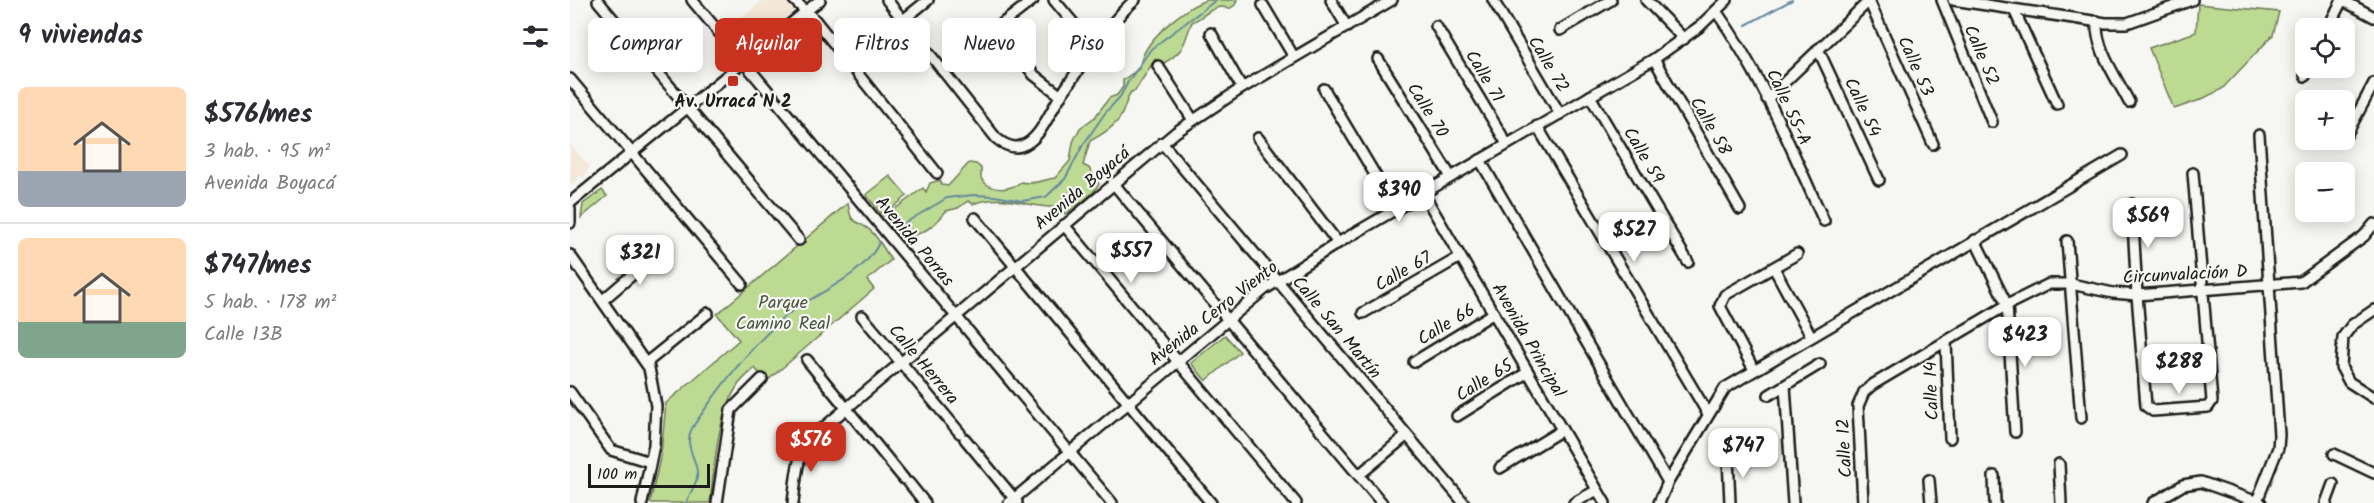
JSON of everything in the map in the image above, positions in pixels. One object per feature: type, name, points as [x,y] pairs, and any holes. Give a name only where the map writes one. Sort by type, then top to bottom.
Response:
[{"type":"street","name":"Avenida Porras","points":[[692,0],[715,28]]},
{"type":"street","points":[[794,0],[854,68],[937,173]]},
{"type":"street","points":[[797,18],[820,0]]},
{"type":"street","points":[[887,0],[901,18]]},
{"type":"street","points":[[906,18],[928,0]]},
{"type":"street","points":[[1010,18],[1033,0]]},
{"type":"street","points":[[1054,0],[1069,18]]},
{"type":"street","points":[[1117,18],[1135,0]]},
{"type":"street","points":[[1331,0],[1347,27]]},
{"type":"street","name":"Avenida Boyacá","points":[[793,503],[801,455],[806,442],[1113,183],[1193,120],[1242,88],[1392,0]]},
{"type":"street","name":"Calle 72","points":[[1493,0],[1560,114]]},
{"type":"street","points":[[1560,30],[1611,0]]},
{"type":"street","points":[[1646,0],[1684,39]]},
{"type":"street","name":"Avenida Cerro Viento","points":[[1014,502],[1069,452],[1277,281],[1654,59],[1684,39],[1727,0]]},
{"type":"street","points":[[1767,99],[1869,0]]},
{"type":"street","name":"Calle 53","points":[[1869,0],[1933,144]]},
{"type":"street","name":"Calle 52","points":[[1942,0],[1992,122]]},
{"type":"street","points":[[1953,0],[2097,21],[2127,23],[2192,0]]},
{"type":"street","points":[[2333,18],[2342,0],[2374,17]]},
{"type":"street","points":[[598,1],[799,240]]},
{"type":"street","points":[[1263,5],[1294,57]]},
{"type":"street","points":[[2014,10],[2057,104]]},
{"type":"street","name":"Calle 55-A","points":[[1716,11],[1737,40],[1824,221]]},
{"type":"street","points":[[2097,21],[2096,33],[2129,102]]},
{"type":"street","name":"Calle 71","points":[[1436,26],[1507,144]]},
{"type":"street","points":[[1211,33],[1242,88]]},
{"type":"street","name":"Calle 54","points":[[1818,49],[1879,180]]},
{"type":"street","points":[[930,55],[942,70]]},
{"type":"street","name":"Calle 70","points":[[1378,59],[1451,177]]},
{"type":"street","name":"Calle 58","points":[[1654,59],[1740,209]]},
{"type":"street","points":[[1158,66],[1193,120]]},
{"type":"street","points":[[570,203],[634,153],[730,72]]},
{"type":"street","name":"Avenida Porras","points":[[752,72],[1112,503]]},
{"type":"street","points":[[944,72],[996,138],[1009,146],[1022,146],[1035,136],[1078,72]]},
{"type":"street","points":[[1032,72],[1061,96]]},
{"type":"street","points":[[570,79],[742,284]]},
{"type":"street","points":[[2355,119],[2374,83]]},
{"type":"street","points":[[1324,89],[1396,210]]},
{"type":"street","name":"Calle 59","points":[[1590,96],[1688,262]]},
{"type":"street","points":[[1537,126],[1708,414]]},
{"type":"street","points":[[2153,503],[2183,485],[2201,482],[2259,502],[2278,448],[2270,286],[2259,135]]},
{"type":"street","points":[[1258,138],[1338,243]]},
{"type":"street","name":"Calle San Martín","points":[[1162,143],[1464,503]]},
{"type":"street","points":[[1659,503],[1668,482],[1725,388],[2121,155]]},
{"type":"street","points":[[1480,160],[1668,482]]},
{"type":"street","points":[[2132,204],[2146,406],[2152,411],[2208,407],[2212,401],[2193,173]]},
{"type":"street","points":[[1113,183],[1382,503]]},
{"type":"street","name":"Avenida Principal","points":[[1423,194],[1605,503]]},
{"type":"street","points":[[570,208],[570,223]]},
{"type":"street","points":[[975,218],[1211,503]]},
{"type":"street","points":[[1064,225],[1296,503]]},
{"type":"street","name":"Circunvalación D","points":[[1864,392],[1872,385],[2007,305],[2049,284],[2071,284],[2113,293],[2137,295],[2301,282],[2364,236],[2374,225]]},
{"type":"street","points":[[1975,240],[2007,305],[2015,432]]},
{"type":"street","points":[[2067,241],[2081,418]]},
{"type":"street","points":[[603,300],[660,251]]},
{"type":"street","points":[[1754,370],[1720,306],[1725,296],[1797,254]]},
{"type":"street","points":[[570,255],[646,363],[656,406],[654,445],[642,503]]},
{"type":"street","name":"Calle 67","points":[[1363,313],[1460,257]]},
{"type":"street","points":[[1774,267],[1811,336]]},
{"type":"street","points":[[2374,310],[2352,325],[2343,337],[2342,368],[2349,382],[2374,398]]},
{"type":"street","points":[[646,363],[708,313]]},
{"type":"street","name":"Calle 66","points":[[1414,362],[1494,313]]},
{"type":"street","name":"Calle Herrera","points":[[862,316],[963,436],[1014,502]]},
{"type":"street","points":[[2363,318],[2374,324]]},
{"type":"street","name":"Calle 14","points":[[1946,342],[1950,438]]},
{"type":"street","points":[[807,360],[925,503]]},
{"type":"street","points":[[1769,395],[1820,364]]},
{"type":"street","name":"Calle 65","points":[[1457,416],[1528,372]]},
{"type":"street","points":[[717,503],[731,410],[762,379]]},
{"type":"street","points":[[1785,386],[1793,503]]},
{"type":"street","points":[[570,392],[611,450],[650,462]]},
{"type":"street","name":"Calle 12","points":[[1863,503],[1858,406],[1864,392]]},
{"type":"street","points":[[1500,468],[1562,430]]},
{"type":"street","points":[[1359,476],[1406,436]]},
{"type":"street","points":[[2334,454],[2374,473]]},
{"type":"street","points":[[1728,457],[1730,503]]},
{"type":"street","points":[[2059,464],[2061,503]]},
{"type":"street","points":[[1994,476],[1995,503]]},
{"type":"street","points":[[1929,480],[1931,503]]},
{"type":"street","points":[[2326,503],[2333,484]]},
{"type":"street","points":[[1574,503],[1598,490]]},
{"type":"shaded area","points":[[763,0],[785,0],[795,12],[788,18],[741,18]]},
{"type":"shaded area","points":[[570,144],[589,166],[584,178],[579,176],[575,184],[570,182]]},
{"type":"green space","points":[[1207,0],[1237,0],[1235,5],[1229,9],[1215,8],[1192,22],[1180,51],[1162,64],[1155,59],[1135,91],[1131,92],[1115,124],[1090,141],[1083,165],[1089,168],[1099,184],[1074,208],[1065,214],[1061,207],[995,199],[973,204],[968,201],[958,208],[946,211],[921,233],[908,236],[901,235],[888,219],[887,215],[923,188],[926,192],[930,183],[940,180],[942,185],[948,186],[969,163],[981,168],[981,178],[994,188],[1000,189],[1021,182],[1033,183],[1055,178],[1070,161],[1073,142],[1080,128],[1095,117],[1109,98],[1117,95],[1123,87],[1123,80],[1140,68],[1142,58],[1155,37],[1187,10]]},
{"type":"green space","points":[[2198,4],[2279,12],[2273,35],[2222,89],[2174,109],[2149,48],[2196,32]]},
{"type":"green space","points":[[890,176],[907,196],[883,216],[866,195]]},
{"type":"green space","points":[[602,190],[607,196],[581,218],[583,204]]},
{"type":"green space","name":"Parque Camino Real","points":[[848,203],[852,218],[874,234],[891,260],[867,280],[874,289],[766,382],[755,368],[738,385],[725,412],[721,427],[710,503],[650,503],[661,454],[666,403],[739,340],[717,314]]},
{"type":"green space","points":[[1225,335],[1240,352],[1206,381],[1191,363]]},
{"type":"waterway","points":[[893,230],[947,198],[973,195],[1022,201],[1046,197],[1065,179],[1083,145],[1105,113],[1120,97],[1151,49],[1216,0]]},
{"type":"waterway","points":[[1746,25],[1792,0]]},
{"type":"waterway","points":[[686,503],[697,478],[689,440],[690,433],[714,397],[746,356],[782,319],[860,267],[879,243]]},
{"type":"place","name":"Av. Urracá N 2","points":[[733,81]]}]
